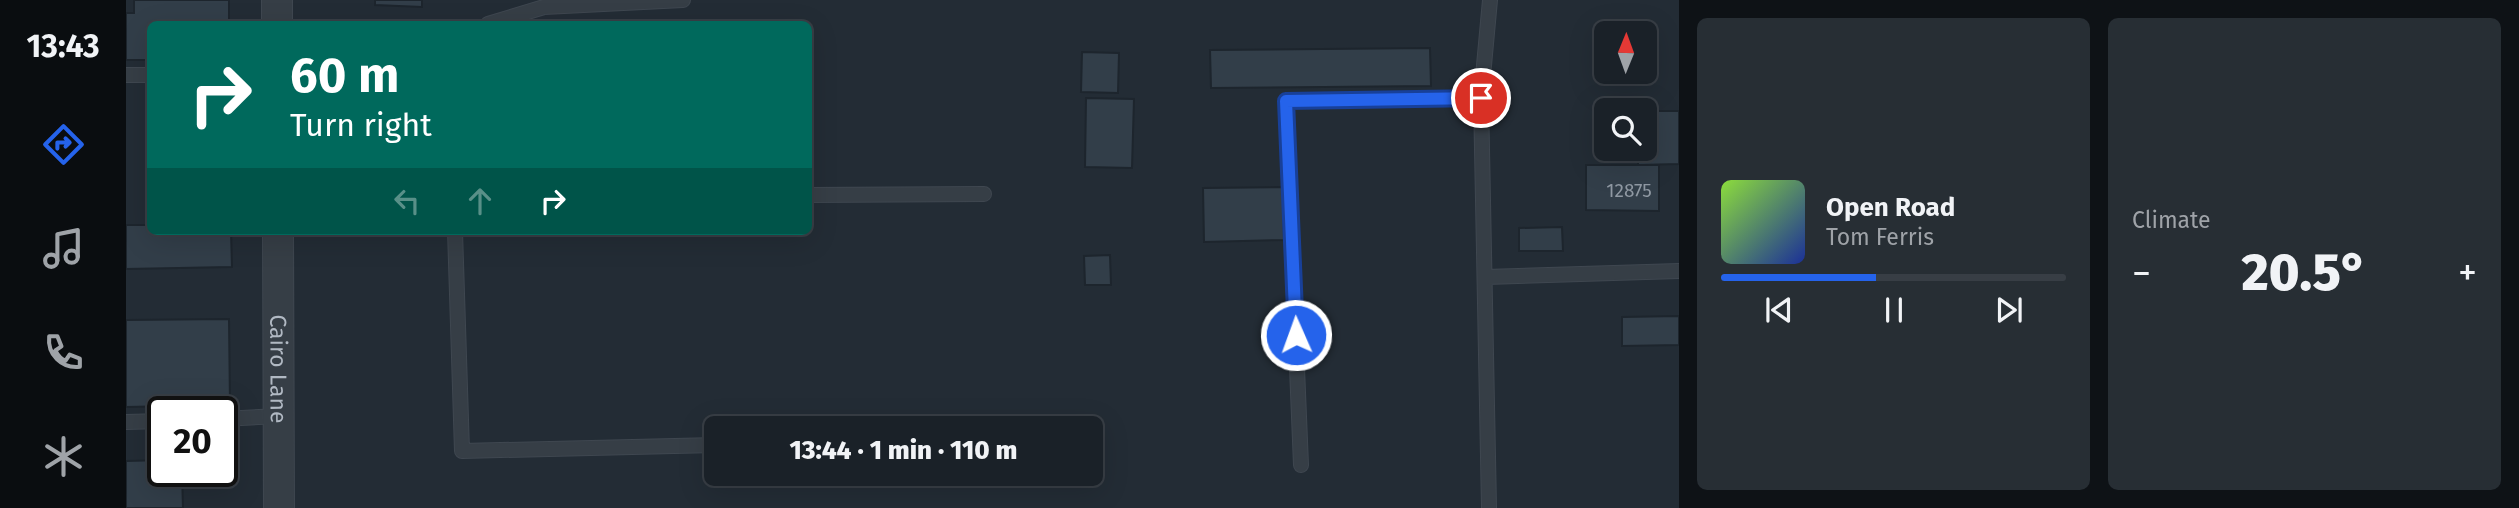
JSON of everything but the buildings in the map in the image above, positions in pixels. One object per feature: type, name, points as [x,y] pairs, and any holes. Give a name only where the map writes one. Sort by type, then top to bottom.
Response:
[{"type":"street","points":[[276,0],[277,21]]},
{"type":"street","name":"Cairo Lane","points":[[278,235],[279,508]]},
{"type":"lane","points":[[498,21],[544,8],[683,0]]},
{"type":"lane","points":[[1489,508],[1481,98],[1490,0]]},
{"type":"lane","points":[[126,75],[147,75]]},
{"type":"lane","points":[[1301,465],[1286,101],[1481,98]]},
{"type":"lane","points":[[812,195],[984,194]]},
{"type":"lane","points":[[455,235],[462,451],[704,445]]},
{"type":"lane","points":[[1486,277],[1679,271]]},
{"type":"lane","points":[[238,418],[279,416]]},
{"type":"lane","points":[[126,422],[147,421]]},
{"type":"route","points":[[1296,335],[1286,101],[1481,98]]}]
